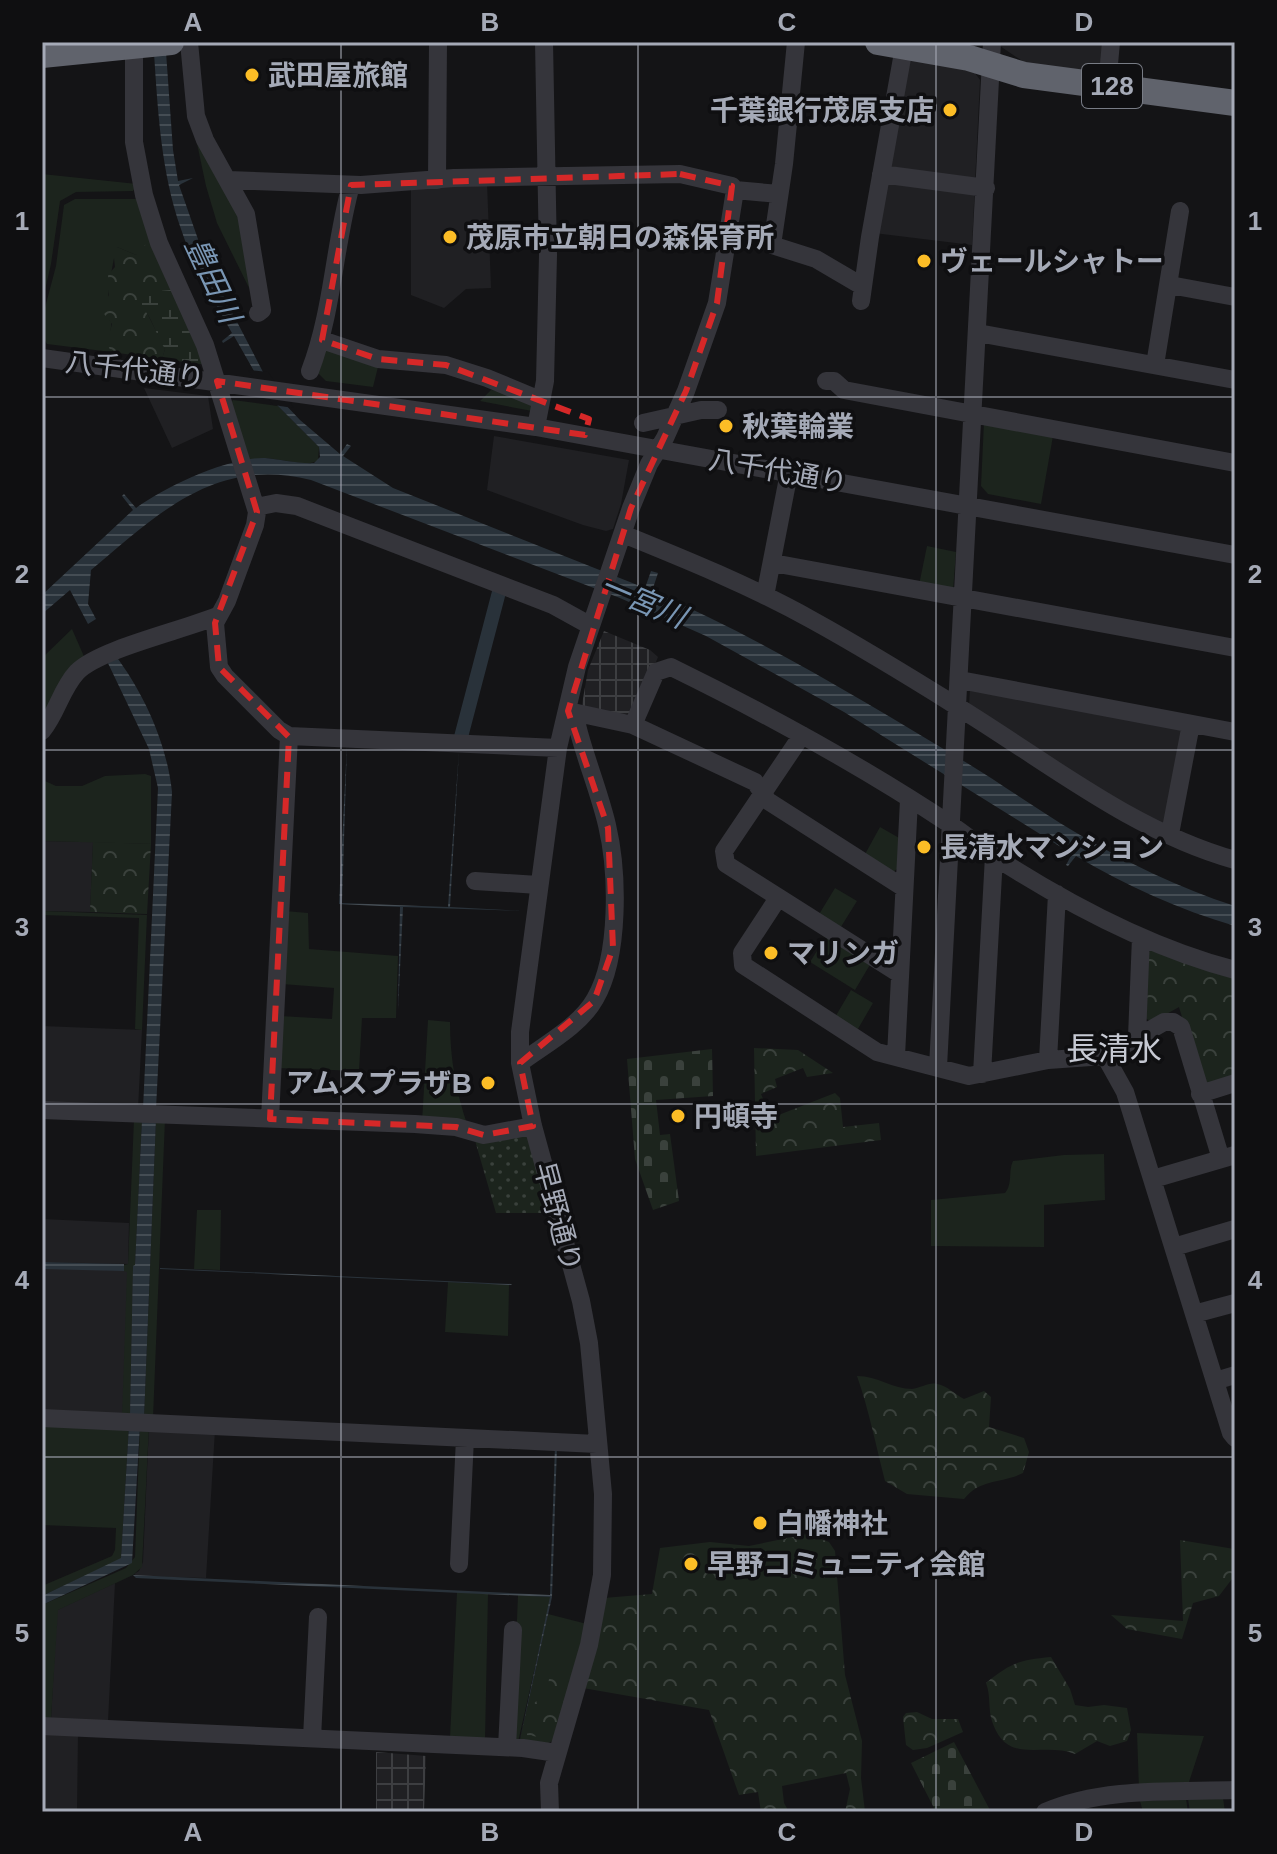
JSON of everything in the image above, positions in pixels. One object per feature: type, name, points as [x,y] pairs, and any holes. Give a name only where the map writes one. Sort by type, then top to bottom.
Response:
[{"type":"highway","points":[[42,55],[171,42]]},
{"type":"highway","name":"128","points":[[878,42],[904,47],[992,53],[1024,75],[1235,103]]},
{"type":"street","points":[[189,42],[196,116],[205,140],[247,219],[262,310],[258,313]]},
{"type":"street","points":[[437,180],[438,42]]},
{"type":"street","points":[[536,427],[545,381],[544,42]]},
{"type":"street","points":[[796,42],[772,245],[816,259],[861,294],[904,47]]},
{"type":"street","points":[[1107,86],[1111,42]]},
{"type":"street","points":[[135,44],[134,142],[144,195],[159,243],[223,382],[233,433],[255,505],[255,525],[227,601],[217,616],[215,632],[221,671],[279,730],[289,736],[558,748]]},
{"type":"street","points":[[938,1067],[992,53]]},
{"type":"street","points":[[228,180],[351,185],[546,176],[680,174],[732,186],[735,190],[779,194]]},
{"type":"street","points":[[881,174],[986,188]]},
{"type":"street","points":[[310,371],[322,340],[340,225],[351,185]]},
{"type":"street","points":[[735,190],[717,303],[675,417],[649,464],[622,539],[765,596],[812,620],[958,713],[1110,803],[1170,834],[1235,860]]},
{"type":"street","points":[[1155,365],[1180,211]]},
{"type":"street","points":[[1170,285],[1235,297]]},
{"type":"street","points":[[978,333],[1235,380]]},
{"type":"street","points":[[322,340],[378,359],[446,365],[540,400]]},
{"type":"street","name":"八千代通り","points":[[42,358],[536,427],[1235,555]]},
{"type":"street","points":[[826,381],[834,381],[844,390],[1235,463]]},
{"type":"street","points":[[643,423],[701,410],[718,410]]},
{"type":"street","points":[[765,596],[789,473]]},
{"type":"street","points":[[255,505],[276,503],[297,506],[553,605],[592,624]]},
{"type":"street","name":"早野通り","points":[[550,1812],[549,1783],[589,1645],[602,1575],[603,1494],[589,1343],[581,1301],[533,1126],[520,1063],[520,1032],[558,748],[577,667],[622,539]]},
{"type":"street","points":[[773,563],[1235,648]]},
{"type":"street","points":[[42,731],[52,719],[70,679],[80,668],[120,649],[217,616]]},
{"type":"street","points":[[633,725],[656,672],[671,667],[802,735],[909,800],[952,819],[994,856],[1057,894],[1141,937],[1235,970]]},
{"type":"street","points":[[960,680],[1235,732]]},
{"type":"street","points":[[568,711],[633,725],[755,782],[768,801],[904,888]]},
{"type":"street","points":[[520,1063],[569,1026],[594,1001],[613,948],[608,828],[577,725],[568,711]]},
{"type":"street","points":[[1170,834],[1191,724]]},
{"type":"street","points":[[802,735],[724,851],[726,864],[898,973]]},
{"type":"street","points":[[270,1119],[289,736]]},
{"type":"street","points":[[896,1056],[909,800]]},
{"type":"street","points":[[982,1074],[994,856]]},
{"type":"street","points":[[475,881],[538,885]]},
{"type":"street","points":[[1048,1060],[1057,894]]},
{"type":"street","points":[[778,898],[742,953],[743,965],[877,1052],[969,1076],[1048,1060],[1105,1056],[1164,1022],[1173,1022],[1181,1027],[1200,1094],[1228,1157],[1153,1179]]},
{"type":"street","points":[[1137,1037],[1141,937]]},
{"type":"street","points":[[1105,1056],[1125,1092],[1235,1438]]},
{"type":"street","points":[[1200,1094],[1235,1083]]},
{"type":"street","points":[[42,1110],[456,1127],[484,1135],[533,1126]]},
{"type":"street","points":[[1174,1247],[1235,1229]]},
{"type":"street","points":[[1194,1314],[1235,1303]]},
{"type":"street","points":[[1215,1381],[1235,1375]]},
{"type":"street","points":[[42,1418],[597,1444]]},
{"type":"street","points":[[459,1564],[465,1438]]},
{"type":"street","points":[[312,1738],[318,1617]]},
{"type":"street","points":[[507,1747],[513,1630]]},
{"type":"street","points":[[42,1726],[507,1747],[557,1753]]},
{"type":"street","points":[[1045,1812],[1060,1805],[1107,1796],[1235,1790]]},
{"type":"highlighted area","points":[[680,174],[732,186],[717,303],[686,391],[631,508],[571,695],[568,711],[608,828],[613,948],[594,1001],[520,1063],[533,1126],[484,1135],[456,1127],[270,1119],[289,737],[219,667],[215,623],[257,512],[217,381],[585,435],[589,419],[446,365],[378,359],[322,340],[351,185]]},
{"type":"shaded area","points":[[1000,42],[1107,42],[1102,77],[1031,67],[1000,46]]},
{"type":"shaded area","points":[[907,55],[975,73],[980,80],[972,245],[874,233]]},
{"type":"shaded area","name":"茂原市立朝日の森保育所","points":[[487,182],[491,288],[466,289],[444,308],[411,295],[411,186]]},
{"type":"shaded area","points":[[144,388],[208,396],[213,429],[172,448]]},
{"type":"shaded area","points":[[494,436],[629,460],[613,529],[606,531],[583,525],[487,490]]},
{"type":"shaded area","points":[[604,631],[650,650],[658,657],[634,713],[609,716],[581,710],[588,670]]},
{"type":"shaded area","points":[[970,687],[1179,727],[1184,735],[1168,821],[1161,824],[1113,801],[969,708]]},
{"type":"shaded area","points":[[43,841],[93,842],[90,912],[42,911]]},
{"type":"shaded area","points":[[42,1026],[142,1030],[138,1109],[42,1105]]},
{"type":"shaded area","points":[[42,1219],[129,1223],[128,1264],[42,1262]]},
{"type":"shaded area","points":[[42,1268],[137,1271],[131,1416],[42,1414]]},
{"type":"shaded area","points":[[149,1426],[215,1430],[206,1578],[134,1574],[143,1562]]},
{"type":"shaded area","points":[[115,1583],[108,1721],[51,1719],[57,1610]]},
{"type":"shaded area","points":[[42,1732],[78,1733],[77,1812],[42,1812]]},
{"type":"shaded area","points":[[376,1752],[426,1756],[424,1812],[376,1812]]},
{"type":"green space","points":[[195,134],[242,216],[257,304],[217,223]]},
{"type":"green space","points":[[42,174],[137,184],[133,191],[76,192],[60,201],[42,303]]},
{"type":"green space","points":[[75,199],[137,199],[157,245],[136,255],[117,247],[108,301],[111,352],[47,344],[42,336],[42,319],[56,266],[64,205]]},
{"type":"green space","points":[[148,242],[157,245],[176,290],[144,307],[165,349],[162,359],[111,352],[107,343],[112,324],[101,310],[109,295],[108,275],[115,267],[113,248],[136,255]]},
{"type":"green space","points":[[176,290],[208,365],[162,359],[165,349],[140,305],[156,292]]},
{"type":"green space","points":[[322,347],[379,363],[373,387],[326,381],[315,370]]},
{"type":"green space","points":[[491,390],[506,392],[533,403],[532,411],[480,401]]},
{"type":"green space","points":[[233,400],[278,406],[319,447],[318,461],[307,464],[267,458],[247,461],[229,405]]},
{"type":"green space","points":[[984,422],[1053,436],[1041,504],[988,494],[981,486]]},
{"type":"green space","points":[[927,546],[956,552],[953,591],[919,585]]},
{"type":"green space","points":[[72,629],[86,661],[42,724],[42,658]]},
{"type":"green space","points":[[105,776],[151,776],[151,844],[43,841],[45,781],[56,786],[82,786]]},
{"type":"green space","points":[[880,827],[901,839],[900,867],[890,874],[864,856]]},
{"type":"green space","points":[[93,842],[151,844],[147,914],[90,912]]},
{"type":"green space","points":[[835,888],[857,901],[839,930],[818,916]]},
{"type":"green space","points":[[42,911],[147,915],[142,1030],[135,1029],[139,918],[42,915]]},
{"type":"green space","points":[[285,911],[308,913],[309,949],[398,956],[396,1018],[362,1018],[359,1071],[277,1068],[280,1016],[332,1019],[334,988],[282,984]]},
{"type":"green space","points":[[827,935],[871,963],[855,990],[810,962]]},
{"type":"green space","points":[[1157,947],[1235,974],[1235,1078],[1211,1085],[1202,1081],[1179,1007],[1152,1022],[1142,1016],[1146,954]]},
{"type":"green space","points":[[851,990],[873,1003],[855,1034],[834,1019]]},
{"type":"green space","points":[[428,1020],[450,1022],[454,1075],[468,1127],[422,1122]]},
{"type":"green space","points":[[754,1048],[798,1050],[833,1073],[807,1077],[803,1068],[775,1079],[777,1087],[761,1094],[771,1118],[835,1093],[840,1098],[843,1127],[879,1123],[881,1140],[756,1156]]},
{"type":"green space","points":[[712,1049],[713,1096],[656,1100],[660,1135],[670,1134],[679,1201],[653,1210],[635,1159],[627,1059]]},
{"type":"green space","points":[[134,1119],[142,1119],[133,1267],[130,1417],[122,1417],[127,1272],[124,1265],[128,1264]]},
{"type":"green space","points":[[156,1119],[165,1119],[153,1418],[144,1418]]},
{"type":"green space","points":[[528,1130],[550,1213],[496,1213],[474,1137]]},
{"type":"green space","points":[[1104,1154],[1105,1200],[1044,1205],[1044,1247],[931,1246],[931,1200],[1005,1193],[1013,1161]]},
{"type":"green space","points":[[197,1210],[221,1210],[220,1270],[194,1269]]},
{"type":"green space","points":[[448,1282],[509,1285],[508,1336],[445,1332]]},
{"type":"green space","points":[[857,1376],[912,1389],[937,1384],[964,1399],[984,1391],[991,1397],[989,1427],[1024,1438],[1029,1452],[1023,1473],[984,1484],[964,1499],[907,1494],[885,1481]]},
{"type":"green space","points":[[42,1422],[129,1425],[121,1559],[42,1596],[42,1586],[112,1556],[116,1528],[42,1525]]},
{"type":"green space","points":[[140,1425],[149,1426],[142,1567],[133,1575],[58,1610],[51,1719],[42,1718],[42,1605],[126,1568],[135,1557]]},
{"type":"green space","points":[[807,1534],[829,1542],[835,1551],[845,1675],[862,1741],[861,1778],[865,1812],[845,1812],[850,1789],[846,1773],[782,1786],[784,1803],[789,1812],[761,1812],[758,1792],[739,1795],[709,1710],[583,1688],[604,1598],[652,1594],[660,1548],[710,1542],[749,1546]]},
{"type":"green space","points":[[1180,1540],[1234,1549],[1235,1575],[1219,1596],[1193,1603],[1182,1639],[1127,1629],[1111,1615],[1183,1621]]},
{"type":"green space","points":[[457,1592],[488,1594],[485,1740],[450,1738]]},
{"type":"green space","points":[[518,1595],[551,1597],[518,1742],[512,1741]]},
{"type":"green space","points":[[548,1614],[587,1624],[555,1740],[548,1743],[520,1739]]},
{"type":"green space","points":[[1051,1657],[1070,1689],[1075,1705],[1127,1708],[1131,1730],[1127,1741],[1110,1746],[1097,1741],[1075,1754],[1027,1750],[1007,1744],[992,1721],[986,1683],[1016,1664]]},
{"type":"green space","points":[[559,1666],[573,1676],[553,1737],[527,1735],[527,1730],[534,1726],[530,1706],[542,1697],[550,1673]]},
{"type":"green space","points":[[917,1712],[932,1719],[958,1719],[963,1732],[927,1748],[913,1750],[906,1745],[903,1717],[906,1713]]},
{"type":"green space","points":[[1137,1733],[1204,1736],[1189,1782],[1139,1789]]},
{"type":"green space","points":[[954,1742],[991,1812],[936,1812],[911,1763]]},
{"type":"green space","points":[[1223,1798],[1225,1812],[1190,1812],[1188,1799]]},
{"type":"green space","points":[[1186,1799],[1188,1812],[1143,1812],[1140,1801]]},
{"type":"water","name":"一宮川","points":[[166,52],[178,181],[193,178],[179,185],[206,262],[263,372],[281,400],[340,454],[347,444],[351,446],[343,456],[393,488],[645,588],[651,571],[658,573],[652,591],[733,629],[812,672],[1113,854],[1173,883],[1235,906],[1235,926],[1153,896],[1076,856],[1066,865],[1072,854],[844,712],[706,636],[620,598],[311,480],[277,475],[246,476],[217,483],[190,495],[140,529],[91,570],[88,604],[96,619],[88,624],[70,590],[42,614],[42,595],[133,510],[122,496],[124,494],[136,508],[163,491],[233,462],[265,458],[314,463],[320,457],[319,447],[278,406],[234,336],[222,341],[232,333],[191,256],[169,186],[154,53]]},
{"type":"water","points":[[115,655],[152,720],[165,756],[172,792],[156,1109],[143,1109],[158,788],[149,749],[106,659]]},
{"type":"water","points":[[347,744],[342,903],[448,907],[459,750],[450,907],[522,911],[403,907],[398,1010],[400,907],[339,904]]},
{"type":"water","points":[[142,1119],[156,1119],[144,1418],[130,1417],[133,1266]]},
{"type":"water","points":[[42,1262],[124,1264],[124,1271],[42,1269]]},
{"type":"water","points":[[160,1269],[511,1284],[512,1285]]},
{"type":"water","points":[[129,1425],[140,1425],[132,1563],[42,1605],[42,1596],[121,1558]]},
{"type":"water","points":[[555,1446],[552,1597],[520,1739],[550,1597],[136,1578],[133,1575],[550,1595]]},
{"type":"pier","points":[[248,370],[268,372],[294,408],[273,405]]},
{"type":"waterway","points":[[461,737],[499,592]]},
{"type":"place","name":"武田屋旅館","points":[[252,75]]},
{"type":"place","name":"千葉銀行茂原支店","points":[[950,110]]},
{"type":"place","name":"茂原市立朝日の森保育所","points":[[450,237]]},
{"type":"place","name":"ヴェールシャトー","points":[[924,261]]},
{"type":"place","name":"秋葉輪業","points":[[726,426]]},
{"type":"place","name":"長清水マンション","points":[[924,847]]},
{"type":"place","name":"マリンガ","points":[[771,953]]},
{"type":"place","name":"アムスプラザB","points":[[488,1083]]},
{"type":"place","name":"円頓寺","points":[[678,1116]]},
{"type":"place","name":"白幡神社","points":[[760,1523]]},
{"type":"place","name":"早野コミュニティ会館","points":[[691,1564]]},
{"type":"district","name":"長清水","points":[[1114,1049]]},
{"type":"water label","name":"豊田川","points":[[213,280]]}]
